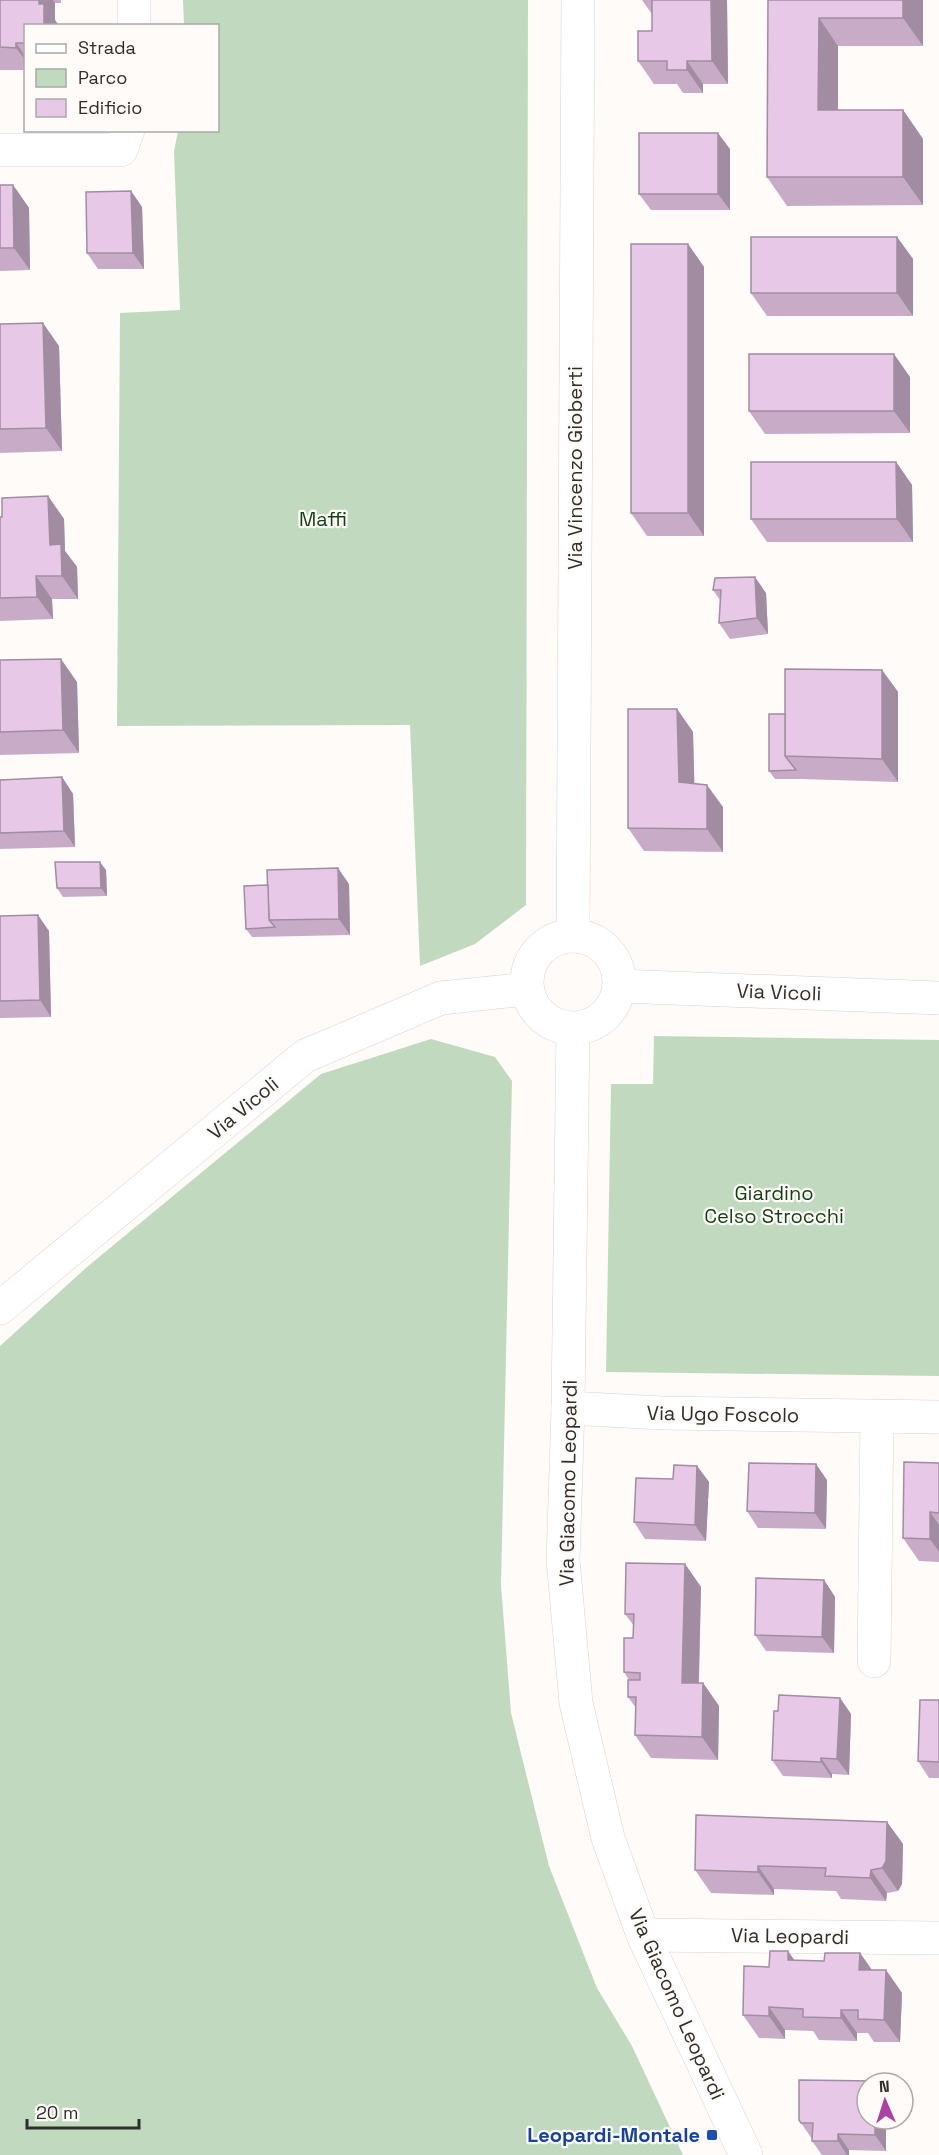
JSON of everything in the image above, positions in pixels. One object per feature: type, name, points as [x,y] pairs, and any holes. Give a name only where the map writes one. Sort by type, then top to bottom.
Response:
[{"type":"street","points":[[134,0],[134,24]]},
{"type":"street","name":"Via Vincenzo Gioberti","points":[[573,936],[578,0]]},
{"type":"street","points":[[0,150],[121,150],[127,132]]},
{"type":"street","points":[[573,936],[597,942],[609,952],[616,965],[619,986],[612,1009],[601,1019],[588,1026],[573,1029],[558,1026],[544,1018],[533,1007],[527,989],[526,976],[531,961],[540,949],[553,940],[573,936]]},
{"type":"street","name":"Via Vicoli","points":[[619,986],[939,998]]},
{"type":"street","name":"Via Vicoli","points":[[0,1308],[305,1056],[441,998],[527,989]]},
{"type":"street","name":"Via Giacomo Leopardi","points":[[573,1029],[568,1408],[563,1560],[576,1703],[608,1838],[643,1935],[746,2155]]},
{"type":"street","name":"Via Ugo Foscolo","points":[[568,1408],[662,1413],[939,1417]]},
{"type":"street","points":[[874,1661],[877,1417]]},
{"type":"street","name":"Via Leopardi","points":[[643,1935],[937,1938]]},
{"type":"green space","name":"Maffi","points":[[183,0],[528,0],[526,905],[475,944],[420,966],[410,725],[117,726],[120,313],[180,310],[174,151],[178,132],[219,132],[219,24],[184,24]]},
{"type":"green space","name":"Giardino Celso Strocchi","points":[[654,1036],[939,1040],[939,1376],[606,1372],[611,1084],[653,1084]]},
{"type":"green space","points":[[431,1039],[495,1057],[512,1081],[501,1585],[511,1713],[549,1866],[597,1988],[632,2046],[683,2155],[0,2155],[0,1346],[87,1267],[321,1074]]},
{"type":"building","points":[[0,0],[39,0],[39,4],[44,4],[44,24],[24,24],[24,43],[16,43],[16,48],[0,47]]},
{"type":"building","points":[[652,0],[711,0],[712,61],[687,61],[687,70],[667,70],[667,61],[638,61],[638,31],[652,31]]},
{"type":"building","points":[[768,0],[903,0],[903,18],[819,18],[818,110],[903,110],[903,177],[767,177]]},
{"type":"building","points":[[639,133],[718,133],[718,194],[639,194]]},
{"type":"building","points":[[0,185],[13,185],[14,248],[0,248]]},
{"type":"building","points":[[131,191],[133,253],[87,253],[86,192]]},
{"type":"building","points":[[751,237],[897,237],[897,293],[751,293]]},
{"type":"building","points":[[631,244],[688,244],[688,513],[631,513]]},
{"type":"building","points":[[43,323],[46,428],[0,429],[0,324]]},
{"type":"building","points":[[749,354],[894,354],[894,411],[749,411]]},
{"type":"building","points":[[751,462],[896,462],[897,519],[751,519]]},
{"type":"building","points":[[48,496],[50,545],[61,544],[62,576],[36,576],[37,597],[0,598],[2,498]]},
{"type":"building","points":[[755,577],[757,618],[719,623],[721,590],[713,590],[715,578]]},
{"type":"building","points":[[61,659],[63,730],[0,732],[0,660]]},
{"type":"building","points":[[785,669],[882,670],[882,759],[785,756]]},
{"type":"building","points":[[628,709],[677,709],[679,782],[707,785],[707,829],[628,828]]},
{"type":"building","points":[[769,714],[785,714],[785,756],[796,770],[769,771]]},
{"type":"building","points":[[62,777],[64,831],[0,833],[0,780]]},
{"type":"building","points":[[55,862],[100,862],[101,888],[57,888]]},
{"type":"building","points":[[338,868],[339,919],[269,920],[267,870]]},
{"type":"building","points":[[268,885],[269,920],[275,927],[246,929],[244,886]]},
{"type":"building","points":[[38,915],[40,1000],[0,1001],[0,916]]},
{"type":"building","points":[[904,1462],[939,1463],[939,1513],[930,1512],[930,1539],[903,1538]]},
{"type":"building","points":[[749,1463],[816,1464],[815,1513],[747,1511]]},
{"type":"building","points":[[674,1465],[697,1466],[695,1525],[634,1522],[636,1478],[673,1479]]},
{"type":"building","points":[[626,1563],[685,1564],[682,1683],[703,1683],[702,1737],[635,1735],[636,1697],[628,1697],[628,1680],[640,1680],[640,1673],[624,1672],[624,1638],[633,1638],[634,1614],[625,1614]]},
{"type":"building","points":[[756,1578],[824,1580],[822,1637],[755,1635]]},
{"type":"building","points":[[779,1695],[840,1698],[837,1759],[821,1758],[821,1762],[772,1760],[774,1711],[778,1711]]},
{"type":"building","points":[[920,1700],[939,1700],[939,1762],[918,1761]]},
{"type":"building","points":[[696,1815],[887,1822],[886,1861],[882,1868],[871,1870],[870,1878],[825,1876],[826,1868],[758,1866],[758,1872],[695,1870]]},
{"type":"building","points":[[770,1951],[788,1951],[788,1960],[824,1961],[825,1953],[860,1953],[859,1970],[886,1970],[884,2020],[858,2019],[858,2010],[841,2010],[841,2018],[803,2017],[803,2009],[769,2007],[769,2016],[743,2015],[744,1966],[769,1967]]},
{"type":"building","points":[[799,2080],[855,2081],[855,2131],[875,2131],[875,2135],[838,2134],[838,2141],[812,2141],[813,2123],[801,2123],[799,2120]]},
{"type":"place","name":"Leopardi-Montale","points":[[712,2135]]}]
